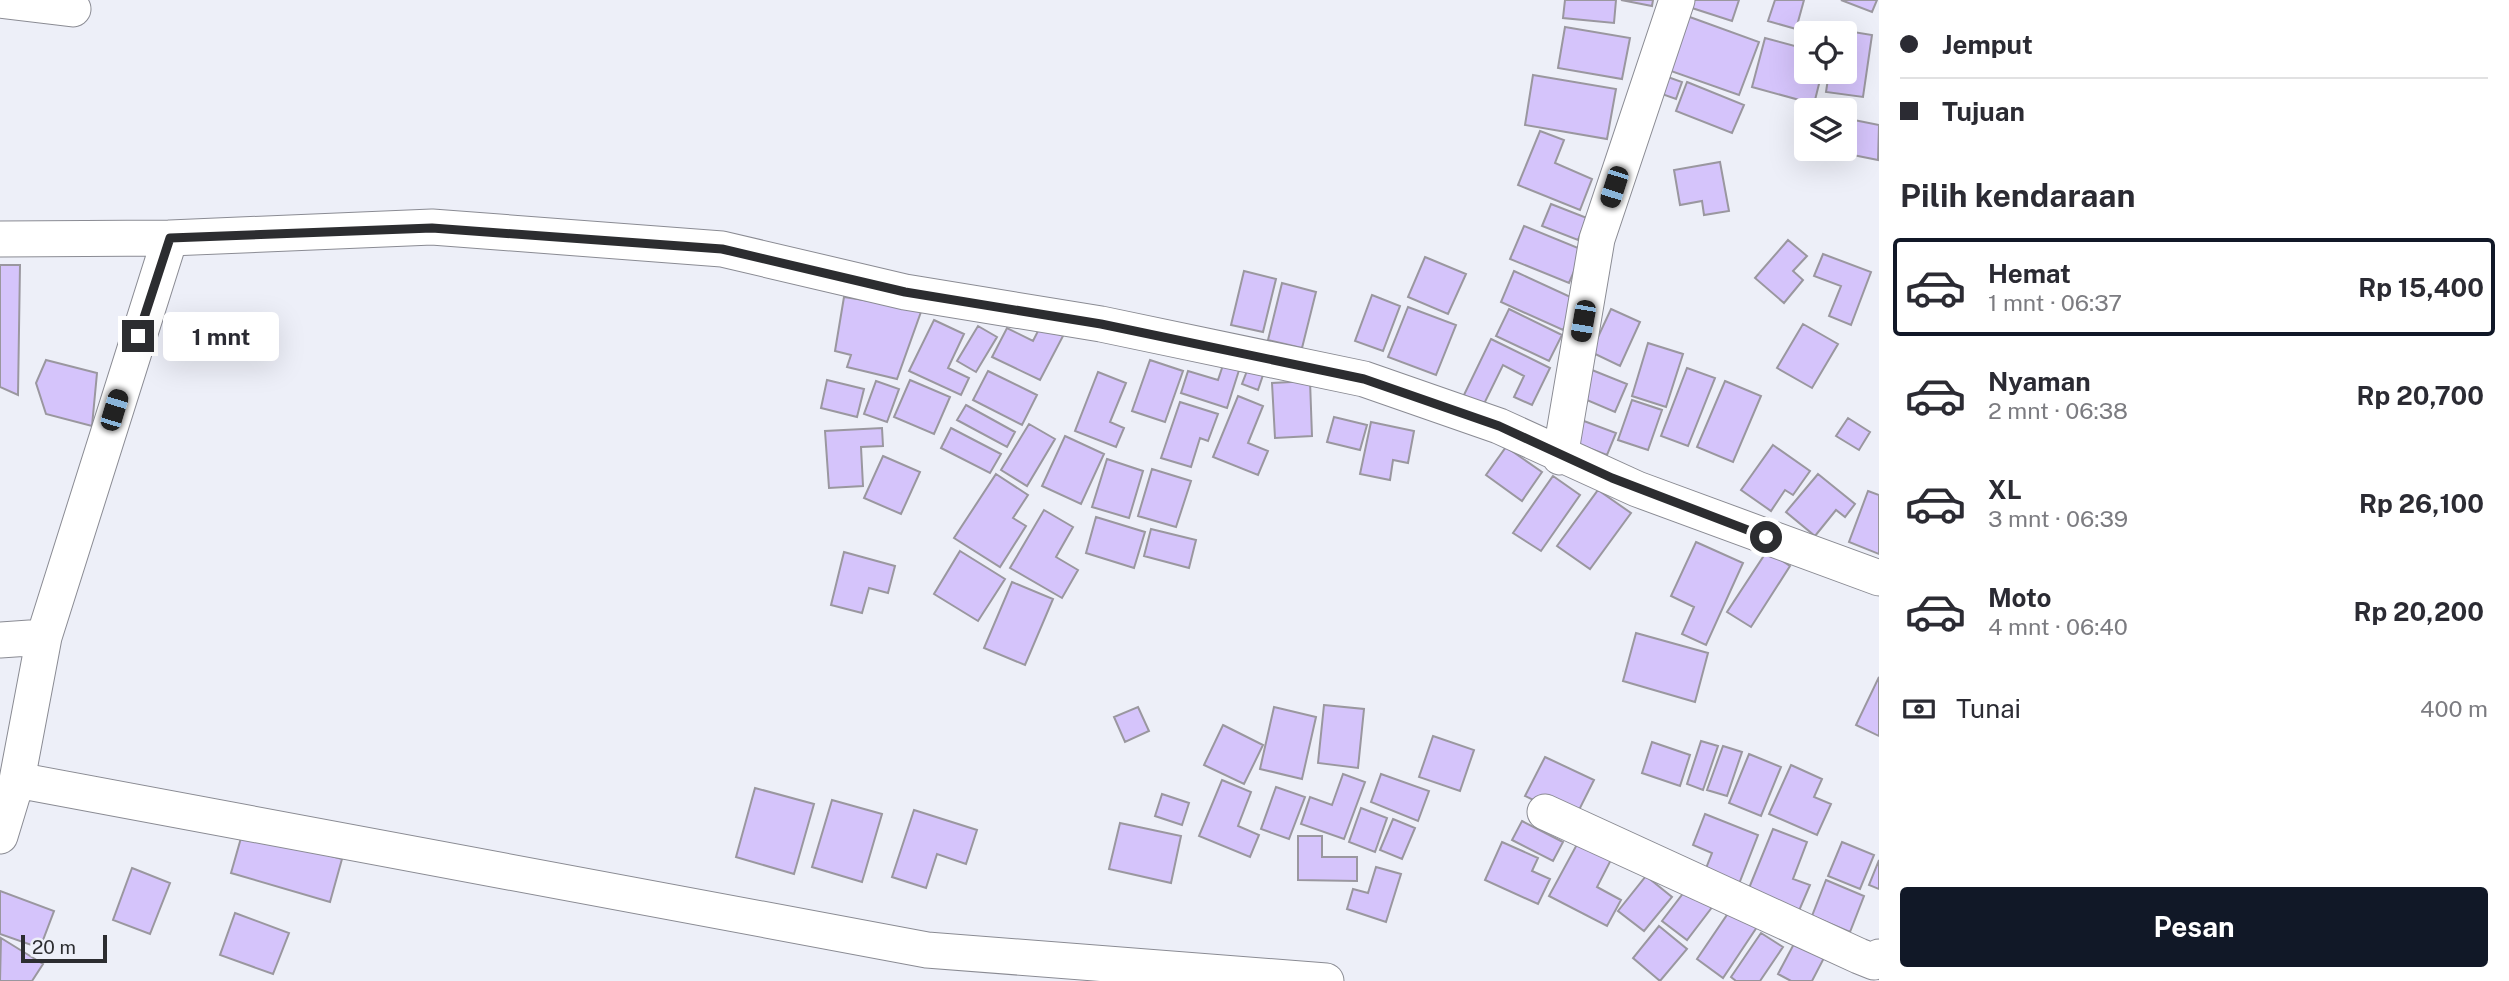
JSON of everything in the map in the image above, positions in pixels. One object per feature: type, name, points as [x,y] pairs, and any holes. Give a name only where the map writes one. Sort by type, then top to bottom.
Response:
[{"type":"street","points":[[0,0],[73,9]]},
{"type":"street","points":[[1560,457],[1597,239],[1677,0]]},
{"type":"street","points":[[0,239],[170,238],[432,228],[722,249],[905,292],[1115,327],[1364,379],[1499,426],[1560,457],[1879,578]]},
{"type":"street","points":[[0,836],[16,780],[44,637],[170,238]]},
{"type":"street","points":[[0,640],[44,637]]},
{"type":"street","points":[[16,780],[927,950],[1326,981]]},
{"type":"street","points":[[1545,811],[1877,962]]},
{"type":"street","points":[[1845,981],[1877,962]]},
{"type":"building","points":[[1565,0],[1616,0],[1614,23],[1563,18]]},
{"type":"building","points":[[1621,0],[1653,0],[1652,6]]},
{"type":"building","points":[[1694,0],[1739,0],[1732,21],[1692,8]]},
{"type":"building","points":[[1775,0],[1804,0],[1798,21],[1794,21],[1794,28],[1768,21]]},
{"type":"building","points":[[1841,0],[1877,0],[1872,12]]},
{"type":"building","points":[[1687,16],[1759,42],[1739,95],[1668,70]]},
{"type":"building","points":[[1565,27],[1630,38],[1622,79],[1558,68]]},
{"type":"building","points":[[1857,33],[1872,35],[1863,97],[1826,92],[1827,84],[1857,84]]},
{"type":"building","points":[[1765,38],[1794,46],[1794,84],[1819,84],[1816,98],[1794,99],[1752,87]]},
{"type":"building","points":[[1533,75],[1616,89],[1607,139],[1525,125]]},
{"type":"building","points":[[1665,76],[1682,82],[1676,99],[1659,93]]},
{"type":"building","points":[[1687,82],[1744,105],[1732,133],[1676,111]]},
{"type":"building","points":[[1857,121],[1879,125],[1878,160],[1857,156]]},
{"type":"building","points":[[1540,131],[1564,140],[1555,163],[1592,179],[1580,210],[1518,185]]},
{"type":"building","points":[[1720,162],[1729,211],[1704,215],[1702,201],[1680,205],[1674,170]]},
{"type":"building","points":[[1551,204],[1587,218],[1578,240],[1542,226]]},
{"type":"building","points":[[1524,226],[1583,250],[1569,283],[1510,259]]},
{"type":"building","points":[[1788,240],[1807,256],[1793,271],[1803,280],[1784,303],[1755,278]]},
{"type":"building","points":[[1823,254],[1871,272],[1851,325],[1829,316],[1841,286],[1814,276]]},
{"type":"building","points":[[1425,257],[1466,274],[1448,314],[1408,297]]},
{"type":"building","points":[[0,265],[20,265],[18,395],[0,387]]},
{"type":"building","points":[[1244,271],[1276,279],[1263,332],[1231,325]]},
{"type":"building","points":[[1514,271],[1577,300],[1563,330],[1501,302]]},
{"type":"building","points":[[1282,283],[1316,292],[1302,348],[1268,340]]},
{"type":"building","points":[[1372,295],[1400,306],[1383,351],[1355,341]]},
{"type":"building","points":[[844,297],[922,309],[897,379],[847,367],[851,355],[835,351]]},
{"type":"building","points":[[1408,307],[1456,325],[1436,375],[1388,357]]},
{"type":"building","points":[[1509,309],[1562,335],[1549,361],[1496,336]]},
{"type":"building","points":[[1611,309],[1640,322],[1620,366],[1591,352]]},
{"type":"building","points":[[934,320],[964,334],[948,368],[969,378],[961,395],[909,371]]},
{"type":"building","points":[[1803,324],[1838,344],[1812,388],[1777,368]]},
{"type":"building","points":[[1041,325],[1063,336],[1040,380],[992,357],[1007,328],[1033,341]]},
{"type":"building","points":[[978,326],[997,337],[976,372],[957,361]]},
{"type":"building","points":[[1491,339],[1550,368],[1532,405],[1514,397],[1524,376],[1503,365],[1482,408],[1462,399]]},
{"type":"building","points":[[1648,343],[1683,354],[1666,407],[1632,396]]},
{"type":"building","points":[[1225,359],[1241,364],[1227,408],[1181,393],[1188,371],[1218,380]]},
{"type":"building","points":[[46,360],[97,373],[92,426],[46,414],[36,383]]},
{"type":"building","points":[[1150,360],[1183,371],[1165,422],[1132,411]]},
{"type":"building","points":[[1250,363],[1265,369],[1258,390],[1242,384]]},
{"type":"building","points":[[1587,368],[1627,384],[1615,412],[1575,395]]},
{"type":"building","points":[[1687,368],[1715,378],[1688,446],[1661,436]]},
{"type":"building","points":[[988,371],[1037,395],[1022,425],[973,400]]},
{"type":"building","points":[[1098,372],[1126,383],[1110,422],[1124,428],[1116,447],[1075,431]]},
{"type":"building","points":[[827,380],[864,389],[857,417],[821,408]]},
{"type":"building","points":[[910,380],[950,397],[934,434],[894,417]]},
{"type":"building","points":[[876,381],[899,389],[887,422],[864,414]]},
{"type":"building","points":[[1310,381],[1312,436],[1275,438],[1272,383]]},
{"type":"building","points":[[1725,381],[1761,396],[1733,462],[1697,447]]},
{"type":"building","points":[[1238,396],[1263,406],[1248,443],[1268,451],[1258,475],[1213,457]]},
{"type":"building","points":[[1632,400],[1662,410],[1648,450],[1618,440]]},
{"type":"building","points":[[1180,402],[1218,414],[1208,441],[1200,438],[1191,467],[1161,458]]},
{"type":"building","points":[[966,405],[1015,432],[1007,447],[957,420]]},
{"type":"building","points":[[1334,417],[1367,425],[1360,450],[1327,442]]},
{"type":"building","points":[[1576,418],[1616,433],[1607,455],[1567,440]]},
{"type":"building","points":[[1848,418],[1870,432],[1859,450],[1836,436]]},
{"type":"building","points":[[1371,422],[1414,431],[1408,463],[1393,460],[1390,480],[1360,474]]},
{"type":"building","points":[[1029,424],[1055,439],[1027,486],[1001,470]]},
{"type":"building","points":[[882,428],[883,446],[861,447],[863,486],[829,488],[825,431]]},
{"type":"building","points":[[951,428],[1001,454],[990,473],[941,448]]},
{"type":"building","points":[[1065,436],[1104,454],[1081,504],[1042,486]]},
{"type":"building","points":[[1773,445],[1810,471],[1793,495],[1785,490],[1771,511],[1741,490]]},
{"type":"building","points":[[1506,447],[1542,472],[1522,501],[1486,475]]},
{"type":"building","points":[[883,456],[920,472],[901,514],[864,498]]},
{"type":"building","points":[[1107,459],[1143,471],[1129,518],[1092,507]]},
{"type":"building","points":[[1152,469],[1191,481],[1176,527],[1138,516]]},
{"type":"building","points":[[996,474],[1028,495],[1013,518],[1026,526],[1000,567],[954,538]]},
{"type":"building","points":[[1818,474],[1855,504],[1845,517],[1836,510],[1815,536],[1786,512]]},
{"type":"building","points":[[1553,476],[1580,495],[1541,551],[1513,533]]},
{"type":"building","points":[[1598,490],[1631,513],[1590,569],[1557,546]]},
{"type":"building","points":[[1868,491],[1879,495],[1879,554],[1849,542]]},
{"type":"building","points":[[1044,510],[1073,527],[1056,557],[1078,570],[1062,598],[1010,568]]},
{"type":"building","points":[[1096,517],[1145,532],[1134,568],[1086,553]]},
{"type":"building","points":[[1151,529],[1196,540],[1189,568],[1144,556]]},
{"type":"building","points":[[1696,542],[1743,563],[1706,645],[1682,634],[1694,607],[1671,596]]},
{"type":"building","points":[[960,551],[1005,579],[978,621],[934,594]]},
{"type":"building","points":[[1767,551],[1790,566],[1751,627],[1727,612]]},
{"type":"building","points":[[844,552],[895,566],[888,593],[869,588],[862,613],[831,605]]},
{"type":"building","points":[[1012,582],[1053,599],[1025,665],[984,648]]},
{"type":"building","points":[[1636,633],[1708,653],[1695,702],[1623,681]]},
{"type":"building","points":[[1879,677],[1879,736],[1856,725]]},
{"type":"building","points":[[1324,705],[1364,709],[1358,768],[1318,763]]},
{"type":"building","points":[[1138,707],[1149,731],[1125,742],[1114,717]]},
{"type":"building","points":[[1274,707],[1316,717],[1302,779],[1260,769]]},
{"type":"building","points":[[1223,725],[1263,745],[1244,784],[1204,765]]},
{"type":"building","points":[[1433,736],[1474,750],[1460,791],[1419,777]]},
{"type":"building","points":[[1701,741],[1718,746],[1703,790],[1687,784]]},
{"type":"building","points":[[1652,742],[1690,755],[1680,786],[1642,773]]},
{"type":"building","points":[[1723,746],[1742,752],[1727,796],[1707,790]]},
{"type":"building","points":[[1749,754],[1781,767],[1761,816],[1729,803]]},
{"type":"building","points":[[1545,757],[1594,780],[1574,820],[1525,796]]},
{"type":"building","points":[[1791,765],[1822,779],[1814,797],[1831,804],[1817,835],[1769,814]]},
{"type":"building","points":[[1343,774],[1365,782],[1344,839],[1301,824],[1310,797],[1332,805]]},
{"type":"building","points":[[1381,774],[1429,791],[1418,821],[1371,802]]},
{"type":"building","points":[[1222,780],[1251,792],[1238,826],[1259,835],[1250,857],[1199,836]]},
{"type":"building","points":[[1276,787],[1305,797],[1289,839],[1261,829]]},
{"type":"building","points":[[755,788],[814,804],[794,874],[736,857]]},
{"type":"building","points":[[1162,794],[1189,803],[1182,825],[1155,816]]},
{"type":"building","points":[[832,800],[882,814],[862,882],[812,867]]},
{"type":"building","points":[[1361,808],[1387,818],[1375,852],[1349,842]]},
{"type":"building","points":[[914,810],[977,830],[966,864],[937,854],[926,888],[892,877]]},
{"type":"building","points":[[1705,814],[1758,835],[1737,889],[1703,876],[1712,853],[1693,845]]},
{"type":"building","points":[[1393,819],[1415,828],[1402,859],[1380,850]]},
{"type":"building","points":[[1522,821],[1563,842],[1553,861],[1512,840]]},
{"type":"building","points":[[1120,823],[1181,836],[1171,883],[1109,869]]},
{"type":"building","points":[[1773,829],[1807,842],[1793,879],[1810,885],[1798,913],[1747,893]]},
{"type":"building","points":[[243,831],[342,859],[330,902],[231,873]]},
{"type":"building","points":[[1298,836],[1322,836],[1322,857],[1357,857],[1357,881],[1298,880]]},
{"type":"building","points":[[1581,837],[1614,854],[1597,887],[1621,900],[1607,926],[1549,896]]},
{"type":"building","points":[[1502,842],[1538,858],[1532,871],[1550,879],[1538,904],[1485,880]]},
{"type":"building","points":[[1842,842],[1874,855],[1860,889],[1828,876]]},
{"type":"building","points":[[1879,860],[1879,889],[1869,885]]},
{"type":"building","points":[[1376,867],[1401,874],[1386,922],[1347,909],[1353,889],[1368,893]]},
{"type":"building","points":[[132,868],[170,883],[150,934],[113,920]]},
{"type":"building","points":[[1646,876],[1672,897],[1644,931],[1618,911]]},
{"type":"building","points":[[1826,880],[1864,896],[1850,932],[1812,916]]},
{"type":"building","points":[[1688,887],[1713,906],[1687,940],[1662,921]]},
{"type":"building","points":[[0,891],[54,911],[40,948],[0,934]]},
{"type":"building","points":[[1731,909],[1757,927],[1723,978],[1697,959]]},
{"type":"building","points":[[235,913],[289,933],[273,974],[220,955]]},
{"type":"building","points":[[1659,926],[1687,949],[1660,981],[1633,958]]},
{"type":"building","points":[[1761,933],[1783,947],[1760,981],[1736,981],[1731,977]]},
{"type":"building","points":[[1,938],[43,964],[32,981],[0,981]]},
{"type":"building","points":[[1796,940],[1825,956],[1812,981],[1791,981],[1778,974]]},
{"type":"route","points":[[138,336],[170,238],[432,228],[722,249],[905,292],[1101,324],[1364,379],[1499,426],[1560,457],[1766,537]]}]
